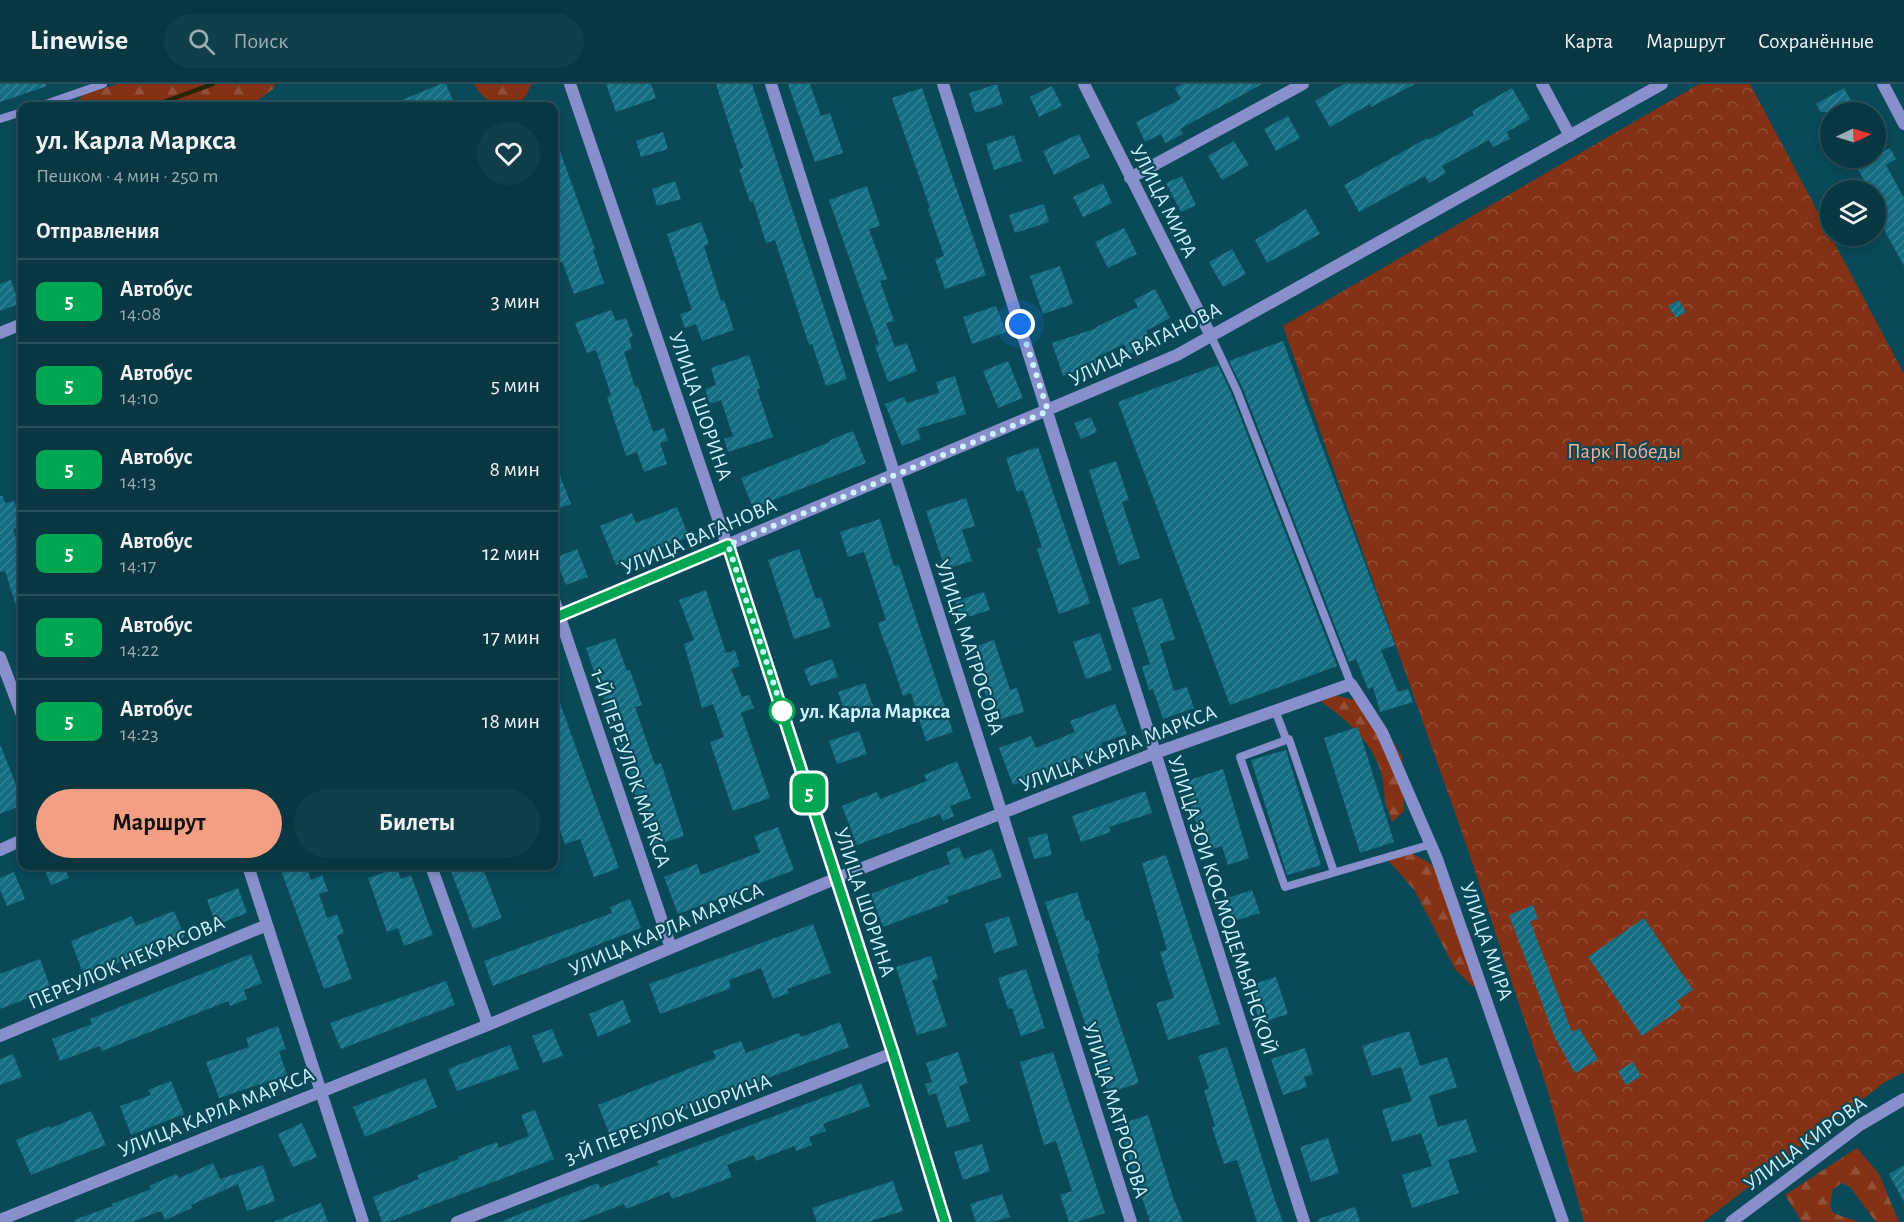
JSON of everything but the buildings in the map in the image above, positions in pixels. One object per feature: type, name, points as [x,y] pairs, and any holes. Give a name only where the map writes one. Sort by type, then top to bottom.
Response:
[{"type":"street","name":"УЛИЦА ШОРИНА","points":[[570,84],[728,545],[837,878],[893,1053],[941,1221]]},
{"type":"street","name":"УЛИЦА МАТРОСОВА","points":[[771,84],[1131,1222]]},
{"type":"street","name":"УЛИЦА ЗОИ КОСМОДЕМЬЯНСКОЙ","points":[[943,84],[1304,1222]]},
{"type":"street","name":"УЛИЦА МИРА","points":[[1084,84],[1211,336]]},
{"type":"street","points":[[1130,178],[1303,84]]},
{"type":"street","points":[[1542,84],[1569,136]]},
{"type":"street","name":"УЛИЦА ВАГАНОВА","points":[[558,616],[1177,355],[1662,84]]},
{"type":"street","points":[[1883,84],[1904,124]]},
{"type":"street","points":[[0,333],[18,326]]},
{"type":"street","name":"1-Й ПЕРЕУЛОК МАРКСА","points":[[558,623],[671,948]]},
{"type":"street","points":[[0,657],[18,704]]},
{"type":"street","name":"УЛИЦА МИРА","points":[[1351,684],[1382,732],[1431,844],[1563,1222]]},
{"type":"street","name":"УЛИЦА КАРЛА МАРКСА","points":[[0,1220],[488,1025],[837,878],[1155,753],[1351,684]]},
{"type":"street","points":[[0,850],[18,842]]},
{"type":"street","points":[[249,870],[363,1222]]},
{"type":"street","points":[[432,870],[488,1025]]},
{"type":"street","name":"ПЕРЕУЛОК НЕКРАСОВА","points":[[0,1036],[267,925]]},
{"type":"street","name":"3-Й ПЕРЕУЛОК ШОРИНА","points":[[457,1222],[893,1053]]},
{"type":"street","name":"УЛИЦА КИРОВА","points":[[1731,1222],[1860,1125],[1904,1099]]},
{"type":"lane","points":[[56,102],[103,84]]},
{"type":"lane","points":[[0,119],[18,113]]},
{"type":"lane","points":[[1211,336],[1237,391],[1351,684]]},
{"type":"lane","points":[[1275,710],[1286,739],[1289,739],[1334,872]]},
{"type":"lane","points":[[1286,739],[1240,756],[1285,887],[1431,844]]},
{"type":"green space","points":[[118,84],[275,84],[273,89],[255,102],[77,102],[84,94]]},
{"type":"green space","points":[[474,84],[531,84],[528,93],[520,102],[492,102],[482,95]]},
{"type":"green space","name":"Парк Победы","points":[[1699,84],[1750,84],[1820,216],[1820,246],[1836,246],[1904,374],[1904,1072],[1885,1082],[1703,1222],[1584,1222],[1546,1085],[1467,847],[1283,326]]},
{"type":"green space","points":[[1334,695],[1359,701],[1384,728],[1402,756],[1404,811],[1392,822],[1386,803],[1382,776],[1373,754],[1359,734],[1341,716],[1321,702]]},
{"type":"green space","points":[[1408,851],[1431,864],[1450,892],[1470,934],[1482,974],[1473,987],[1455,969],[1415,891],[1388,860]]},
{"type":"green space","points":[[1857,1148],[1879,1174],[1899,1222],[1876,1222],[1850,1187],[1842,1183],[1833,1189],[1830,1206],[1833,1213],[1859,1222],[1802,1222],[1785,1195]]},
{"type":"waterway","points":[[164,102],[213,84]]},
{"type":"bus line","name":"5","points":[[558,616],[728,545],[893,1053],[945,1222]]},
{"type":"place","name":"ул. Карла Маркса","points":[[782,711]]},
{"type":"route","points":[[782,711],[728,545],[1048,411],[1020,324]]}]
